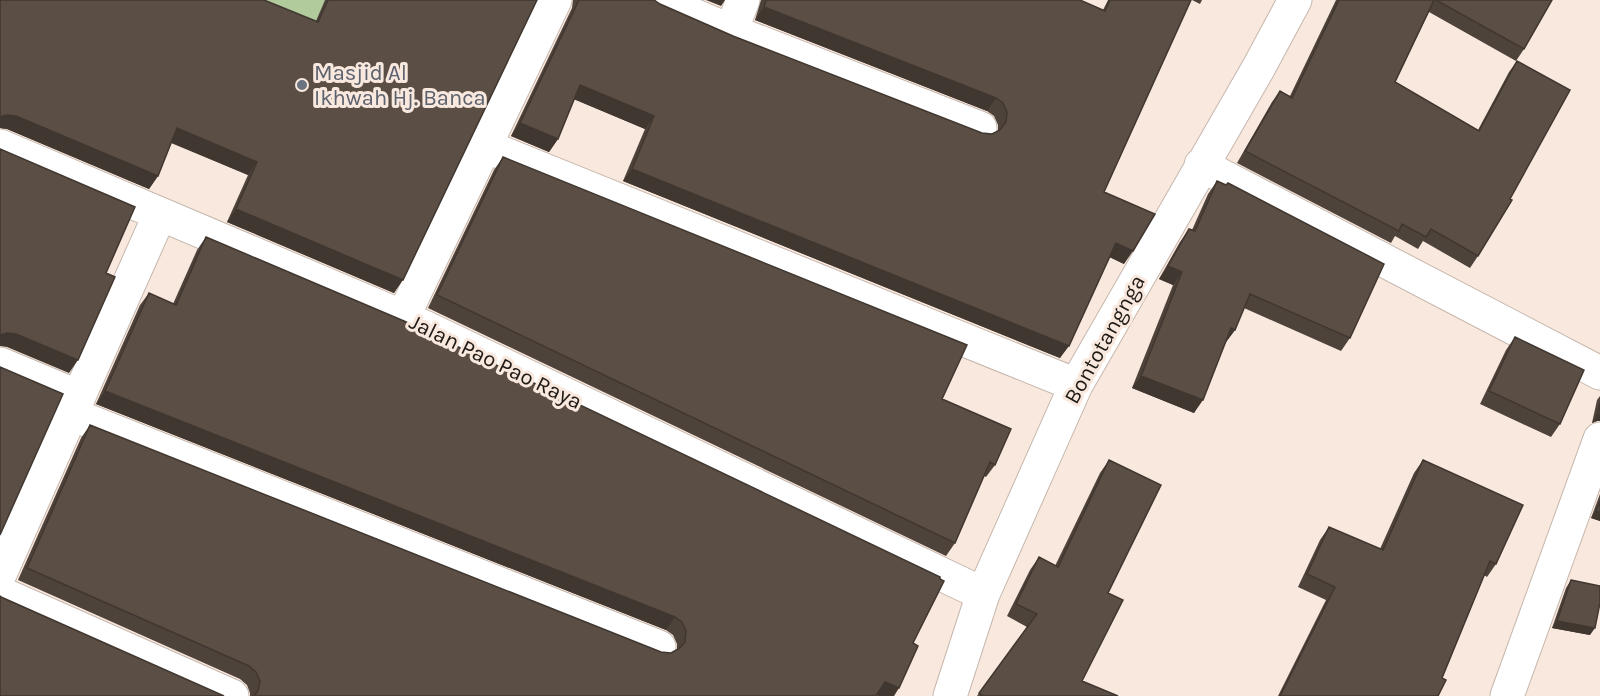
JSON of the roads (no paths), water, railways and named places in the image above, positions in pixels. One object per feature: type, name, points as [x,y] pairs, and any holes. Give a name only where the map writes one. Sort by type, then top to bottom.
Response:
[{"type":"street","points":[[403,316],[555,0]]},
{"type":"street","points":[[658,0],[731,31],[980,128]]},
{"type":"street","points":[[731,31],[743,0]]},
{"type":"street","name":"Bontotangnga","points":[[950,696],[983,594],[1076,385],[1259,67],[1295,0]]},
{"type":"street","name":"Jalan Pao Pao Raya","points":[[0,146],[403,316],[983,594]]},
{"type":"street","points":[[485,146],[1076,385]]},
{"type":"street","points":[[1201,165],[1600,373]]},
{"type":"street","points":[[0,574],[160,214]]},
{"type":"street","points":[[0,364],[75,406],[659,647]]},
{"type":"street","points":[[1507,696],[1600,439]]},
{"type":"street","points":[[0,593],[232,696]]},
{"type":"place","name":"Masjid Al Ikhwah Hj. Banca","points":[[302,85]]}]
